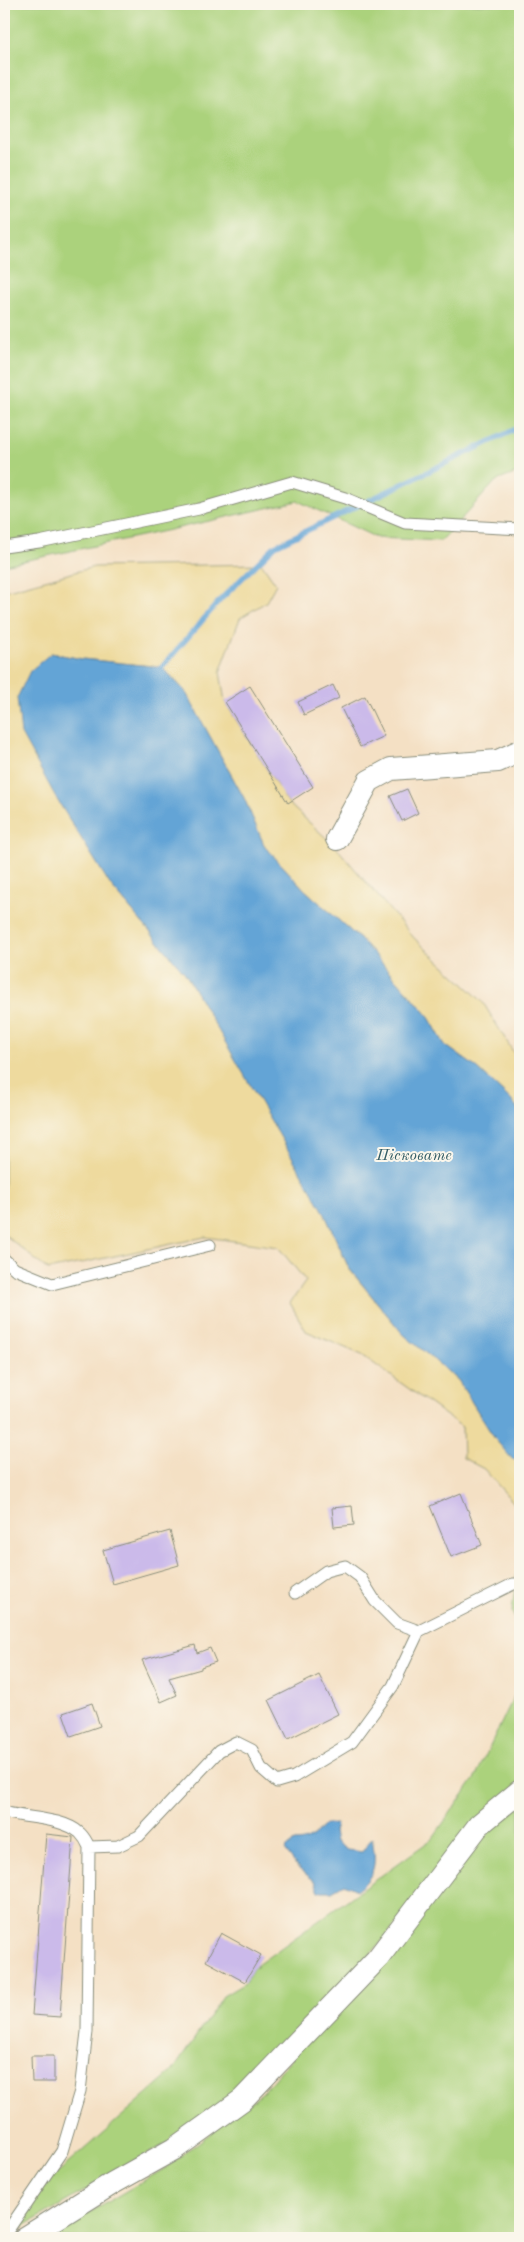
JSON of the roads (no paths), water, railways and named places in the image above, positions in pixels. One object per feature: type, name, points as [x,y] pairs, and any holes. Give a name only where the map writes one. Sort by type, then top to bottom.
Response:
[{"type":"street","points":[[337,839],[370,782],[391,769],[498,761],[520,751]]},
{"type":"street","points":[[25,2238],[113,2183],[174,2149],[242,2100],[378,1958],[479,1825],[520,1791]]},
{"type":"lane","points":[[4,547],[39,542],[199,509],[292,482],[345,498],[405,523],[520,529]]},
{"type":"lane","points":[[4,1259],[15,1269],[52,1284],[210,1246]]},
{"type":"lane","points":[[295,1592],[326,1571],[345,1566],[360,1577],[375,1601],[397,1623],[419,1631]]},
{"type":"lane","points":[[89,1846],[118,1846],[139,1836],[219,1751],[236,1742],[252,1750],[261,1768],[277,1782],[294,1777],[352,1742],[393,1686],[419,1631],[513,1584],[520,1584]]},
{"type":"lane","points":[[4,1812],[20,1817],[61,1822],[80,1834],[89,1846],[88,2032],[80,2091],[62,2151],[4,2236]]},
{"type":"water","name":"Пісковате","points":[[51,653],[82,659],[162,667],[185,691],[244,798],[265,847],[305,890],[363,942],[427,1014],[445,1045],[477,1068],[511,1100],[520,1112],[520,1459],[512,1459],[495,1439],[458,1380],[403,1334],[349,1268],[323,1210],[185,973],[111,886],[58,801],[21,734],[17,698],[30,671]]},
{"type":"water","points":[[336,1824],[334,1832],[336,1842],[347,1850],[362,1852],[372,1838],[374,1867],[368,1879],[357,1890],[344,1884],[332,1891],[319,1891],[315,1881],[299,1869],[285,1850],[294,1842],[311,1838],[324,1825]]},
{"type":"waterway","points":[[162,667],[222,598],[275,546],[520,427]]}]
